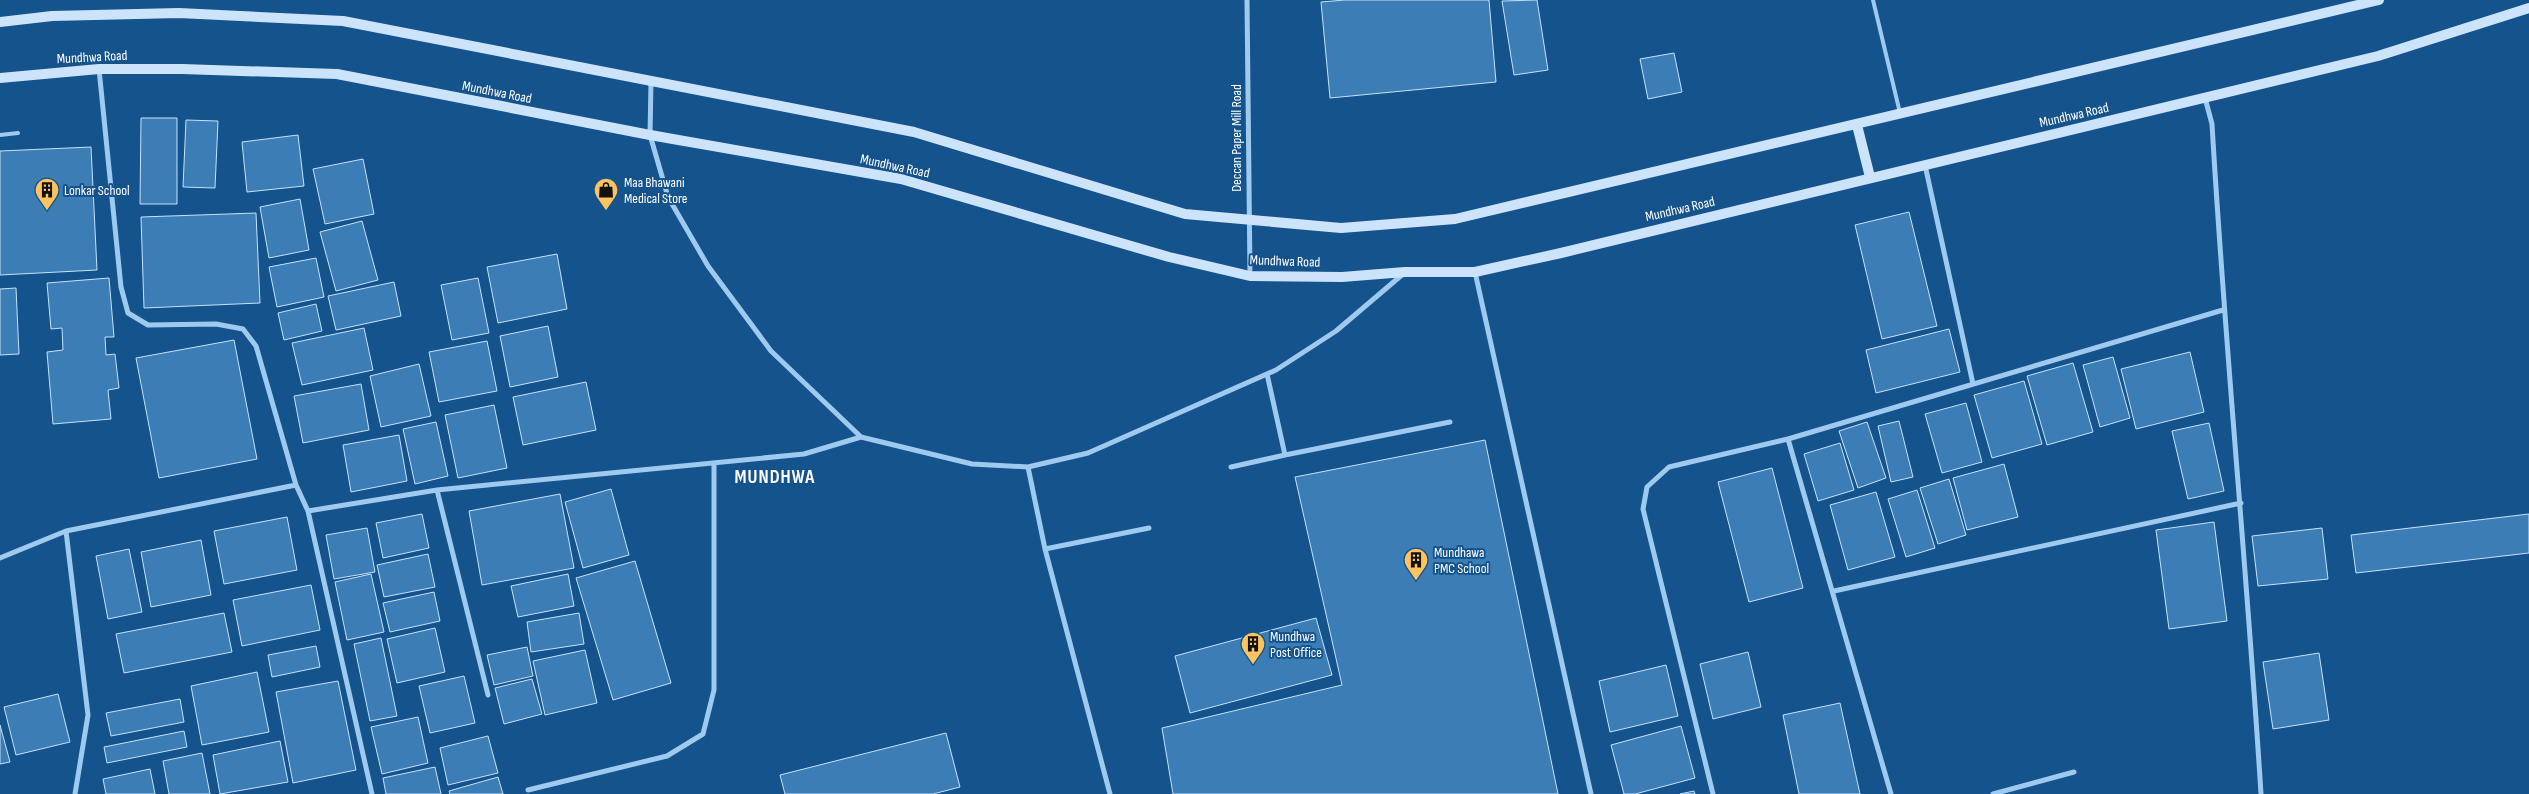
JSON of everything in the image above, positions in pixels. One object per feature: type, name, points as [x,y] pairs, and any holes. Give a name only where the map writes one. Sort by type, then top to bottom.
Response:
[{"type":"main road","points":[[0,22],[52,16],[179,13],[343,21],[914,132],[1185,214],[1341,228],[1455,219],[2379,0]]},
{"type":"main road","name":"Mundhwa Road","points":[[0,78],[98,69],[182,69],[337,74],[650,136],[901,179],[1169,257],[1250,276],[1342,277],[1405,272],[1475,272],[2378,56],[2529,8]]},
{"type":"main road","points":[[1857,125],[1870,178]]},
{"type":"street","name":"Deccan Paper Mill Road","points":[[1247,0],[1247,221],[1250,276]]},
{"type":"street","points":[[98,69],[121,287],[128,312],[148,325],[216,324],[243,329],[256,346],[296,485],[308,511],[372,794]]},
{"type":"street","points":[[651,82],[650,136],[668,197],[708,266],[771,351],[861,437],[972,464],[1028,467],[1088,453],[1267,374],[1336,330],[1405,272]]},
{"type":"street","points":[[2205,98],[2212,124],[2223,310],[2241,503],[2261,794]]},
{"type":"street","points":[[1925,165],[1973,384]]},
{"type":"street","points":[[1475,272],[1591,794]]},
{"type":"street","points":[[1713,794],[1643,509],[1647,486],[1669,467],[1788,440],[2223,310]]},
{"type":"street","points":[[1267,374],[1285,455]]},
{"type":"street","points":[[1231,467],[1450,422]]},
{"type":"street","points":[[308,511],[437,490],[804,454],[861,437]]},
{"type":"street","points":[[1788,440],[1834,591],[1891,794]]},
{"type":"street","points":[[528,790],[667,756],[703,734],[714,690],[714,463]]},
{"type":"street","points":[[1028,467],[1045,549],[1110,794]]},
{"type":"street","points":[[0,558],[66,531],[296,485]]},
{"type":"street","points":[[437,490],[488,695]]},
{"type":"street","points":[[1834,591],[2241,503]]},
{"type":"street","points":[[1045,549],[1149,528]]},
{"type":"street","points":[[66,531],[88,715],[75,794]]},
{"type":"street","points":[[1993,794],[2074,772]]},
{"type":"lane","points":[[1873,0],[1900,115]]},
{"type":"lane","points":[[0,135],[18,133]]},
{"type":"building","points":[[1345,0],[1489,0],[1496,82],[1330,98],[1321,2]]},
{"type":"building","points":[[1537,0],[1548,70],[1514,75],[1502,1]]},
{"type":"building","points":[[1674,53],[1682,92],[1648,99],[1640,59]]},
{"type":"building","points":[[141,118],[177,118],[177,204],[140,204]]},
{"type":"building","points":[[186,120],[218,121],[215,188],[183,187]]},
{"type":"building","points":[[298,135],[304,186],[247,192],[242,142]]},
{"type":"building","name":"Lonkar School","points":[[91,147],[97,270],[0,275],[0,151]]},
{"type":"building","points":[[363,159],[374,214],[325,224],[313,169]]},
{"type":"building","points":[[300,199],[309,250],[269,258],[260,207]]},
{"type":"building","points":[[1909,212],[1937,326],[1882,339],[1855,225]]},
{"type":"building","points":[[256,213],[260,303],[144,308],[141,217]]},
{"type":"building","points":[[362,221],[378,280],[336,291],[320,232]]},
{"type":"building","points":[[557,254],[567,309],[498,323],[487,267]]},
{"type":"building","points":[[316,258],[324,297],[277,307],[269,267]]},
{"type":"building","points":[[109,278],[114,337],[105,337],[106,355],[115,354],[119,388],[108,390],[111,419],[53,424],[47,352],[63,350],[62,328],[51,329],[47,283]]},
{"type":"building","points":[[478,278],[489,333],[452,340],[441,285]]},
{"type":"building","points":[[394,282],[401,316],[336,330],[328,296]]},
{"type":"building","points":[[16,288],[19,354],[0,355],[0,289]]},
{"type":"building","points":[[316,304],[322,331],[284,340],[278,313]]},
{"type":"building","points":[[548,326],[558,377],[510,387],[500,336]]},
{"type":"building","points":[[364,328],[373,370],[302,385],[292,343]]},
{"type":"building","points":[[1949,329],[1960,372],[1876,393],[1866,350]]},
{"type":"building","points":[[234,340],[257,459],[159,478],[136,358]]},
{"type":"building","points":[[487,341],[497,391],[439,402],[429,352]]},
{"type":"building","points":[[2190,352],[2204,412],[2136,429],[2121,369]]},
{"type":"building","points":[[2113,357],[2130,418],[2100,427],[2083,365]]},
{"type":"building","points":[[2073,363],[2093,432],[2047,445],[2027,376]]},
{"type":"building","points":[[419,364],[431,416],[381,427],[370,376]]},
{"type":"building","points":[[2024,381],[2042,444],[1992,458],[1974,395]]},
{"type":"building","points":[[586,382],[596,430],[523,445],[513,397]]},
{"type":"building","points":[[361,384],[369,430],[303,443],[294,396]]},
{"type":"building","points":[[1966,403],[1982,462],[1942,473],[1925,414]]},
{"type":"building","points":[[494,405],[507,468],[458,478],[445,415]]},
{"type":"building","points":[[1899,421],[1913,477],[1891,482],[1878,426]]},
{"type":"building","points":[[436,422],[448,476],[415,484],[403,429]]},
{"type":"building","points":[[1867,422],[1886,478],[1858,488],[1839,431]]},
{"type":"building","points":[[2209,423],[2224,491],[2188,499],[2172,431]]},
{"type":"building","points":[[399,435],[407,481],[351,492],[343,445]]},
{"type":"building","name":"Mundhawa PMC School","points":[[1485,440],[1558,794],[1173,794],[1162,728],[1342,685],[1295,477]]},
{"type":"building","points":[[1840,443],[1854,490],[1818,501],[1804,454]]},
{"type":"building","points":[[2004,464],[2018,517],[1967,530],[1953,478]]},
{"type":"building","points":[[1772,468],[1803,588],[1749,602],[1718,482]]},
{"type":"building","points":[[1949,479],[1966,535],[1938,544],[1920,488]]},
{"type":"building","points":[[611,489],[629,555],[583,568],[565,502]]},
{"type":"building","points":[[1917,490],[1935,548],[1906,557],[1888,499]]},
{"type":"building","points":[[1876,492],[1895,557],[1848,570],[1830,505]]},
{"type":"building","points":[[560,494],[574,568],[482,585],[469,511]]},
{"type":"building","points":[[422,514],[429,548],[383,558],[376,523]]},
{"type":"building","points":[[2529,514],[2529,553],[2356,573],[2351,535]]},
{"type":"building","points":[[287,517],[297,570],[224,584],[214,531]]},
{"type":"building","points":[[2214,522],[2227,621],[2169,629],[2156,530]]},
{"type":"building","points":[[367,528],[375,572],[334,579],[326,535]]},
{"type":"building","points":[[2322,528],[2328,579],[2258,586],[2252,536]]},
{"type":"building","points":[[201,540],[211,595],[151,607],[141,552]]},
{"type":"building","points":[[129,549],[142,612],[108,619],[96,556]]},
{"type":"building","points":[[428,554],[435,587],[384,597],[377,565]]},
{"type":"building","points":[[635,561],[671,683],[613,700],[576,578]]},
{"type":"building","points":[[371,574],[384,632],[347,640],[335,582]]},
{"type":"building","points":[[568,574],[574,606],[518,617],[511,586]]},
{"type":"building","points":[[311,585],[320,630],[242,646],[233,600]]},
{"type":"building","points":[[434,592],[440,621],[390,632],[383,603]]},
{"type":"building","points":[[224,613],[232,652],[124,673],[116,634]]},
{"type":"building","points":[[579,613],[584,644],[531,652],[527,622]]},
{"type":"building","name":"Mundhwa Post Office","points":[[1316,618],[1332,675],[1190,713],[1175,656]]},
{"type":"building","points":[[435,628],[445,672],[397,683],[387,639]]},
{"type":"building","points":[[381,638],[397,716],[370,721],[354,644]]},
{"type":"building","points":[[316,646],[320,667],[272,677],[268,655]]},
{"type":"building","points":[[527,647],[533,676],[494,685],[487,655]]},
{"type":"building","points":[[585,650],[597,703],[545,715],[533,661]]},
{"type":"building","points":[[1748,652],[1761,707],[1713,719],[1700,664]]},
{"type":"building","points":[[2319,653],[2329,720],[2273,729],[2263,662]]},
{"type":"building","points":[[1666,665],[1678,716],[1610,732],[1599,681]]},
{"type":"building","points":[[257,672],[269,732],[202,745],[191,686]]},
{"type":"building","points":[[464,676],[475,723],[430,733],[419,686]]},
{"type":"building","points":[[532,679],[542,714],[504,724],[495,688]]},
{"type":"building","points":[[338,681],[356,770],[293,783],[276,692]]},
{"type":"building","points":[[58,694],[70,742],[16,755],[4,707]]},
{"type":"building","points":[[180,699],[184,722],[111,736],[106,713]]},
{"type":"building","points":[[1840,703],[1860,794],[1799,794],[1783,715]]},
{"type":"building","points":[[418,717],[428,763],[382,774],[371,727]]},
{"type":"building","points":[[0,725],[10,762],[0,764]]},
{"type":"building","points":[[1681,726],[1695,778],[1635,794],[1624,794],[1611,745]]},
{"type":"building","points":[[184,731],[187,747],[107,763],[104,747]]},
{"type":"building","points":[[946,733],[960,787],[933,794],[785,794],[780,775]]},
{"type":"building","points":[[488,736],[498,773],[448,785],[440,748]]},
{"type":"building","points":[[280,741],[288,782],[220,794],[213,755]]},
{"type":"building","points":[[202,753],[210,794],[169,794],[163,761]]},
{"type":"building","points":[[435,767],[441,794],[386,794],[383,778]]},
{"type":"building","points":[[150,769],[155,794],[106,794],[103,779]]},
{"type":"building","points":[[498,777],[503,794],[450,794],[449,791]]},
{"type":"building","points":[[1694,791],[1695,794],[1680,794]]},
{"type":"place","name":"Lonkar School","points":[[47,211]]},
{"type":"place","name":"Maa Bhawani Medical Store","points":[[606,211]]},
{"type":"place","name":"Mundhawa PMC School","points":[[1416,581]]},
{"type":"place","name":"Mundhwa Post Office","points":[[1253,665]]},
{"type":"district","name":"MUNDHWA","points":[[775,477]]}]
